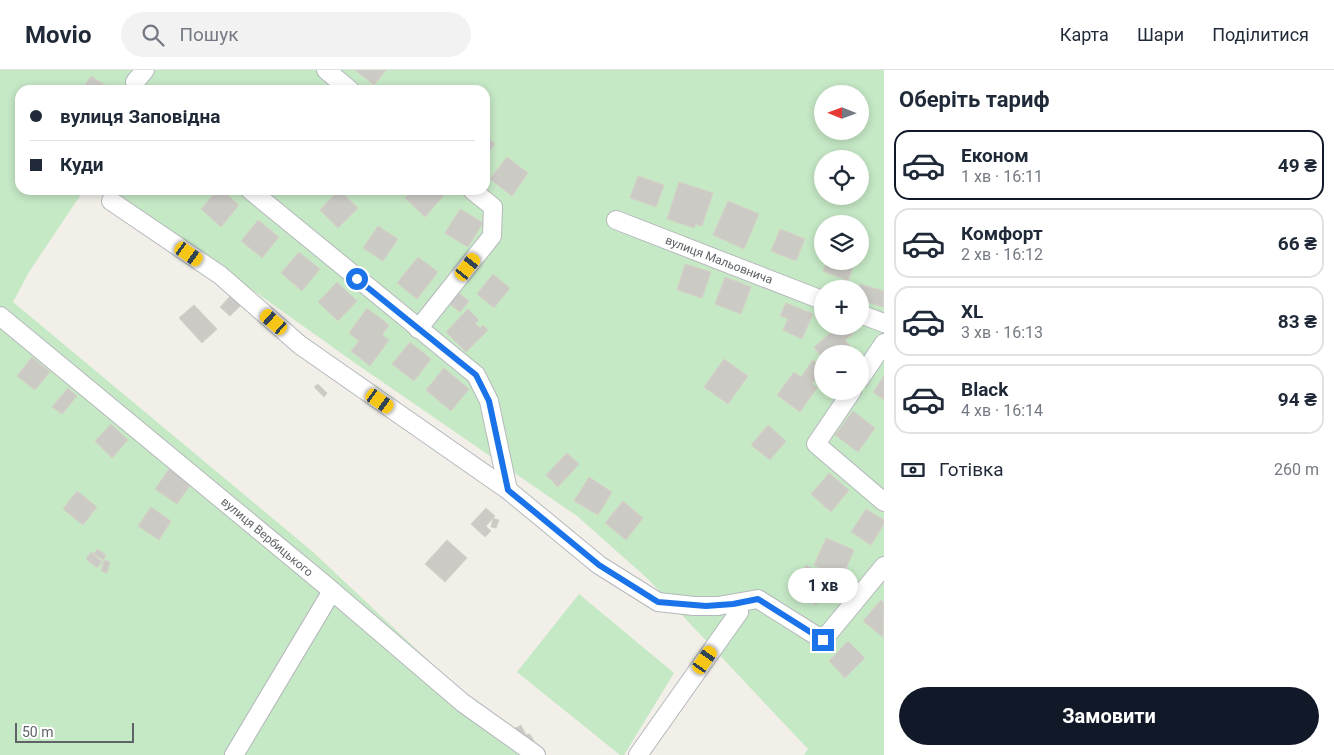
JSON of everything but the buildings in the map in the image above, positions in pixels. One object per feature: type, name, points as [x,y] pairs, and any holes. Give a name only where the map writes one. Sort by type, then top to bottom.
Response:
[{"type":"street","points":[[135,85],[135,82],[145,70]]},
{"type":"street","points":[[326,70],[344,85]]},
{"type":"street","points":[[256,195],[476,375],[489,401],[508,490]]},
{"type":"street","points":[[418,329],[492,236],[493,207],[478,195]]},
{"type":"street","points":[[112,200],[220,275],[300,345],[508,490],[599,565],[658,602],[694,606],[733,604],[758,599],[823,640],[884,566]]},
{"type":"street","name":"вулиця Мальовнича","points":[[616,220],[814,297]]},
{"type":"street","name":"вулиця Вербицького","points":[[0,316],[332,591],[463,703],[536,755]]},
{"type":"street","points":[[869,317],[884,323]]},
{"type":"street","points":[[869,366],[884,343]]},
{"type":"street","points":[[846,400],[816,444],[884,502]]},
{"type":"street","points":[[234,755],[332,591]]},
{"type":"street","points":[[638,755],[739,612],[733,604]]},
{"type":"green space","points":[[0,70],[884,70],[884,755],[804,755],[808,749],[648,579],[577,516],[355,363],[119,195],[490,195],[490,85],[15,85],[15,195],[81,195],[29,272],[13,302],[313,552],[529,755],[0,755]]},
{"type":"green space","points":[[579,594],[674,673],[624,755],[620,755],[517,672]]},
{"type":"route","points":[[357,279],[476,375],[489,401],[508,490],[599,565],[658,602],[694,606],[718,606],[758,599],[823,640]]}]
